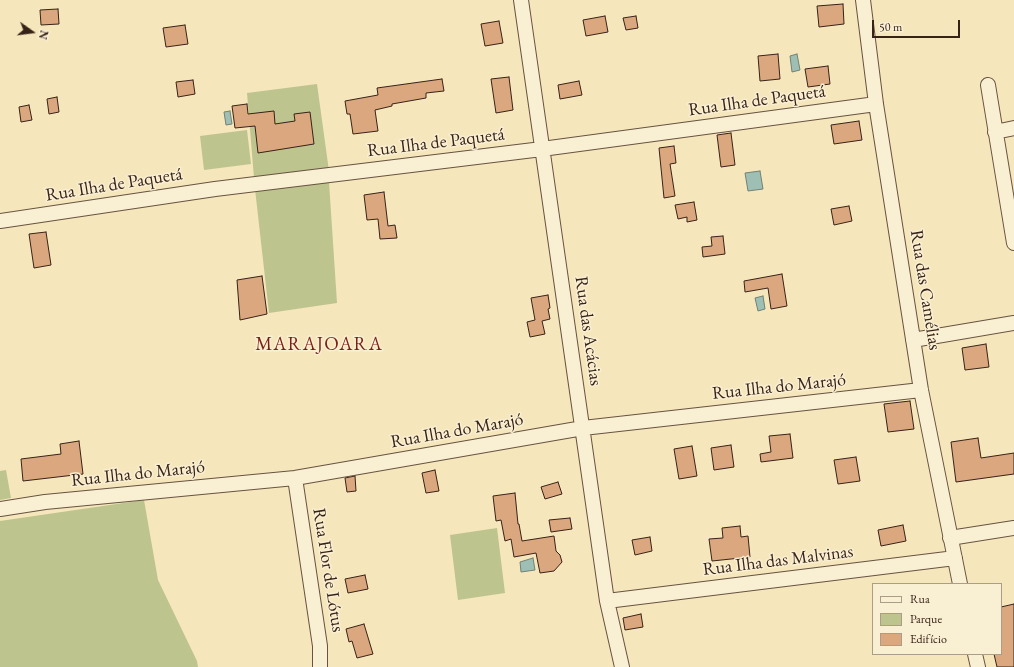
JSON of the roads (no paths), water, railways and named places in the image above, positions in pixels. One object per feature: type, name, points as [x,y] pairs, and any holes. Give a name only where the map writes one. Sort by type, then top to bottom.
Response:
[{"type":"street","name":"Rua das Acácias","points":[[521,0],[607,601],[622,667]]},
{"type":"street","name":"Rua das Camélias","points":[[863,0],[876,104],[921,390],[960,583]]},
{"type":"street","points":[[988,85],[1014,243]]},
{"type":"street","name":"Rua Ilha de Paquetá","points":[[0,221],[216,189],[542,150],[876,104]]},
{"type":"street","points":[[995,132],[1014,128]]},
{"type":"street","points":[[913,340],[1014,324]]},
{"type":"street","name":"Rua Ilha do Marajó","points":[[0,509],[45,502],[295,478],[583,428],[921,390]]},
{"type":"street","name":"Rua Flor de Lótus","points":[[295,478],[320,646],[320,667]]},
{"type":"street","points":[[950,538],[1014,528]]},
{"type":"street","name":"Rua Ilha das Malvinas","points":[[607,601],[955,558]]},
{"type":"street","points":[[975,655],[978,667]]},
{"type":"water","points":[[797,54],[800,70],[792,72],[790,56]]},
{"type":"water","points":[[230,111],[232,124],[226,125],[224,112]]},
{"type":"water","points":[[760,171],[763,189],[748,191],[745,173]]},
{"type":"water","points":[[763,296],[765,309],[758,311],[755,298]]},
{"type":"water","points":[[533,558],[535,570],[521,572],[520,562]]},
{"type":"district","name":"MARAJOARA","points":[[319,345]]}]
